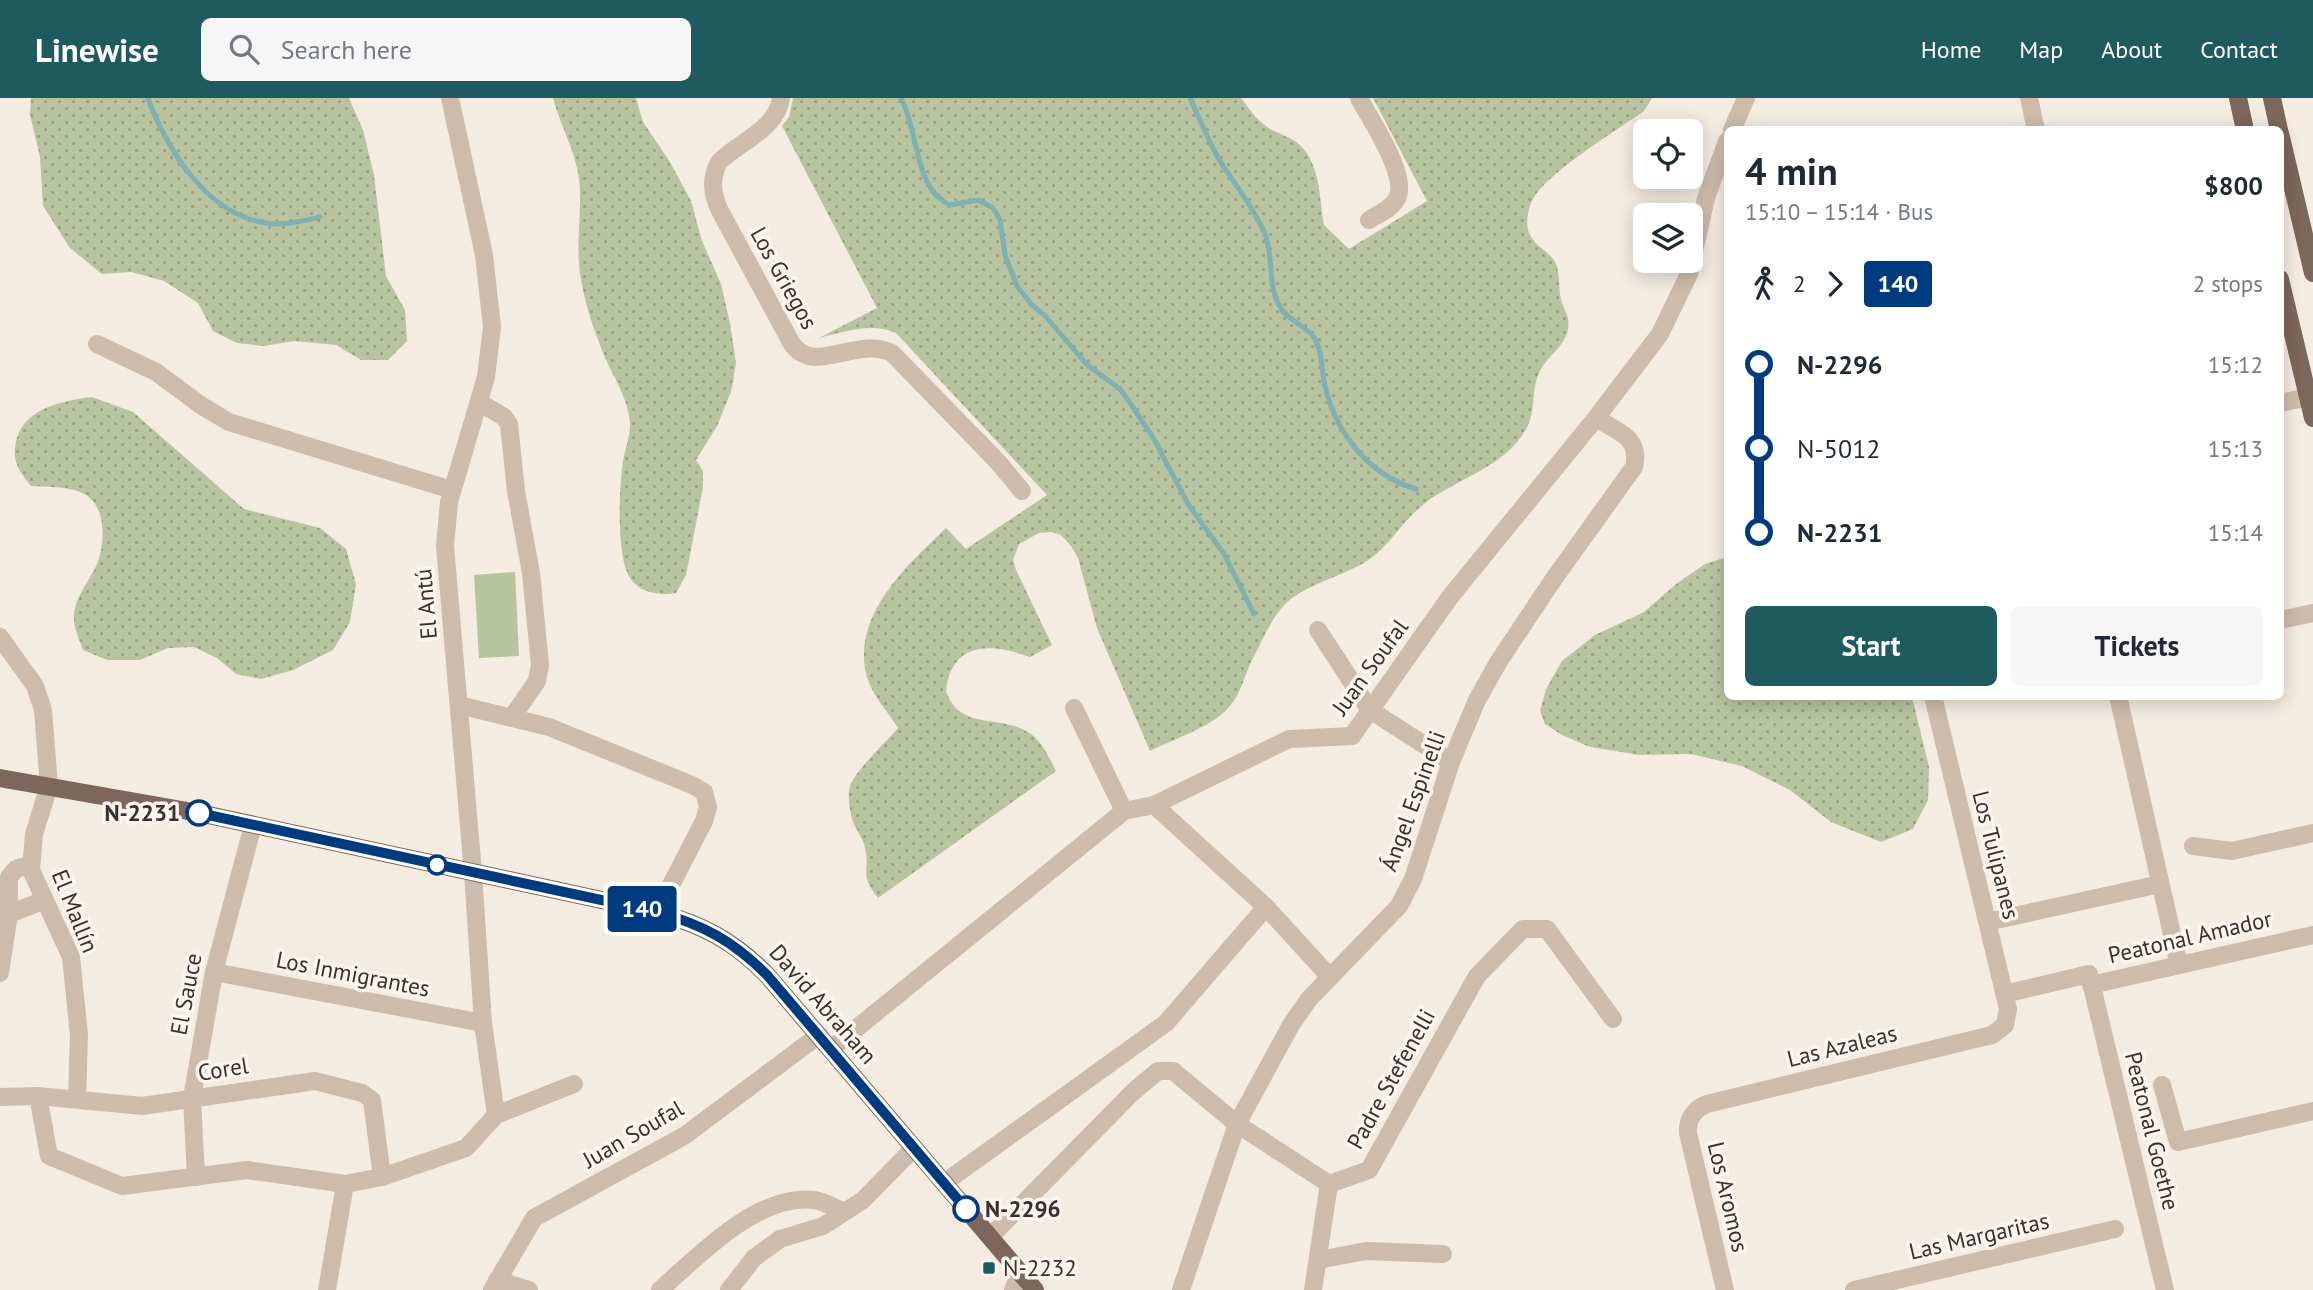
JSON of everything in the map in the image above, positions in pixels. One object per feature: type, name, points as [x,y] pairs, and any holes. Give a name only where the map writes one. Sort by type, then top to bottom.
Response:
[{"type":"main road","points":[[2238,98],[2244,126]]},
{"type":"main road","points":[[2272,98],[2279,126]]},
{"type":"main road","points":[[2284,148],[2313,273]]},
{"type":"main road","points":[[2284,294],[2311,396],[2313,418]]},
{"type":"main road","name":"David Abraham","points":[[0,778],[253,825],[657,912],[706,928],[729,941],[767,975],[1035,1290]]},
{"type":"street","name":"El Antú","points":[[450,98],[484,256],[491,306],[489,361],[452,490],[446,516],[446,546],[483,1023],[496,1115]]},
{"type":"street","name":"Los Griegos","points":[[781,98],[779,108],[769,122],[719,162],[712,190],[720,211],[792,344],[797,351],[811,359],[859,348],[883,349],[892,353],[998,462],[1022,491]]},
{"type":"street","points":[[1359,98],[1395,167],[1400,186],[1395,202],[1369,220]]},
{"type":"street","points":[[1734,126],[1746,98]]},
{"type":"street","points":[[2029,98],[2035,126]]},
{"type":"street","name":"Juan Soufal","points":[[494,1285],[534,1218],[684,1136],[825,1042],[1124,811],[1154,805],[1289,739],[1352,736],[1450,597],[1596,418],[1660,334],[1689,274],[1706,198],[1724,149]]},
{"type":"street","points":[[97,344],[156,372],[229,422],[452,490]]},
{"type":"street","points":[[2284,402],[2311,396]]},
{"type":"street","points":[[478,402],[504,417],[509,424],[516,491],[531,573],[539,676],[512,717]]},
{"type":"street","name":"Ángel Espinelli","points":[[1181,1290],[1237,1124],[1291,1025],[1309,999],[1399,906],[1413,879],[1451,762],[1477,699],[1553,580],[1634,467],[1637,454],[1634,443],[1596,418]]},
{"type":"street","points":[[2284,619],[2313,613]]},
{"type":"street","points":[[1318,630],[1370,710],[1451,762]]},
{"type":"street","points":[[0,636],[35,686],[43,710],[50,786]]},
{"type":"street","name":"Los Tulipanes","points":[[1934,700],[2005,994],[2008,1009],[2006,1025]]},
{"type":"street","points":[[2119,700],[2179,965]]},
{"type":"street","points":[[459,705],[569,734],[704,792],[708,807],[704,821],[657,912]]},
{"type":"street","points":[[1074,708],[1124,811]]},
{"type":"street","name":"El Mallín","points":[[50,786],[34,834],[31,870],[71,957],[79,1035],[77,1100]]},
{"type":"street","points":[[1154,805],[1266,907],[1330,977]]},
{"type":"street","name":"El Sauce","points":[[196,1177],[192,1098],[214,972],[253,825]]},
{"type":"street","points":[[2193,845],[2232,851],[2313,832]]},
{"type":"street","points":[[0,973],[9,914],[9,877],[16,869],[32,864]]},
{"type":"street","points":[[1987,922],[2160,884]]},
{"type":"street","points":[[9,914],[45,900]]},
{"type":"street","points":[[944,1183],[1166,1023],[1266,907]]},
{"type":"street","name":"Padre Stefenelli","points":[[1329,1184],[1369,1170],[1477,976],[1524,929],[1548,929],[1613,1019]]},
{"type":"street","name":"Peatonal Amador","points":[[2005,994],[2089,974],[2091,985],[2313,935]]},
{"type":"street","name":"Los Inmigrantes","points":[[214,972],[483,1023]]},
{"type":"street","name":"Peatonal Goethe","points":[[2091,985],[2165,1290]]},
{"type":"street","name":"Las Azaleas","points":[[1691,1116],[1707,1104],[1992,1035],[2006,1025]]},
{"type":"street","points":[[990,1237],[1133,1092],[1158,1071],[1173,1071],[1237,1124],[1329,1184],[1313,1290]]},
{"type":"street","name":"Corel","points":[[0,1097],[38,1096],[142,1106],[315,1081],[362,1093],[372,1100],[382,1177]]},
{"type":"street","points":[[38,1096],[50,1156],[122,1186],[247,1170],[345,1184],[382,1177],[466,1149],[496,1115],[574,1084]]},
{"type":"street","points":[[2162,1085],[2178,1142],[2313,1111]]},
{"type":"street","name":"Los Aromos","points":[[1691,1116],[1688,1133],[1725,1290]]},
{"type":"street","points":[[729,1290],[754,1258],[780,1239],[823,1226],[863,1200],[914,1148]]},
{"type":"street","points":[[327,1290],[345,1184]]},
{"type":"street","points":[[660,1290],[726,1231],[776,1205],[799,1200],[816,1200],[844,1212]]},
{"type":"street","name":"Las Margaritas","points":[[1854,1290],[2115,1229]]},
{"type":"street","points":[[1318,1260],[1366,1251],[1443,1254]]},
{"type":"street","points":[[1013,1290],[1020,1272]]},
{"type":"street","points":[[494,1285],[529,1290]]},
{"type":"green space","points":[[31,98],[349,98],[363,130],[374,175],[386,276],[405,310],[407,341],[388,360],[361,360],[336,345],[294,341],[264,346],[237,343],[213,331],[198,303],[164,281],[131,272],[102,274],[70,248],[43,206],[40,157],[30,115]]},
{"type":"green space","points":[[553,98],[636,98],[643,122],[670,162],[691,201],[702,241],[721,284],[736,363],[731,392],[717,426],[696,460],[703,471],[703,487],[686,575],[676,593],[654,593],[641,588],[631,579],[624,561],[620,502],[623,461],[630,429],[629,416],[599,342],[584,295],[579,261],[579,177]]},
{"type":"green space","points":[[793,98],[1241,98],[1263,124],[1294,141],[1308,154],[1316,173],[1324,225],[1349,249],[1427,201],[1373,98],[1652,98],[1644,111],[1553,177],[1541,188],[1530,206],[1528,230],[1533,240],[1557,266],[1560,295],[1568,328],[1563,342],[1539,373],[1532,414],[1522,435],[1511,448],[1484,469],[1424,504],[1373,557],[1309,588],[1285,604],[1264,635],[1237,696],[1213,721],[1150,751],[1097,628],[1078,558],[1071,546],[1061,535],[1051,532],[1039,533],[1019,544],[1013,560],[1016,570],[1052,645],[1030,657],[988,648],[965,654],[956,662],[946,691],[952,704],[961,712],[982,720],[1007,724],[1031,734],[1042,746],[1056,771],[878,898],[868,883],[865,848],[852,819],[849,798],[853,780],[898,728],[876,697],[867,677],[864,655],[874,613],[899,576],[946,528],[966,549],[1047,495],[896,333],[867,328],[819,338],[877,308],[782,126],[789,117]]},
{"type":"green space","points":[[92,397],[133,412],[244,509],[320,528],[346,549],[356,584],[350,622],[333,650],[293,670],[261,679],[236,674],[217,658],[194,647],[168,648],[140,660],[107,660],[83,650],[74,614],[79,596],[100,555],[103,534],[100,513],[89,497],[80,492],[31,486],[18,468],[15,447],[18,434],[25,424],[43,409]]},
{"type":"green space","points":[[1724,558],[1724,700],[1913,700],[1929,767],[1928,800],[1913,829],[1881,842],[1831,822],[1790,790],[1742,766],[1691,754],[1640,755],[1590,747],[1545,724],[1540,711],[1546,689],[1562,661],[1595,635],[1644,612],[1676,584],[1705,564]]},
{"type":"green space","points":[[515,572],[519,656],[479,658],[474,575]]},
{"type":"waterway","points":[[901,98],[928,184],[935,194],[949,205],[978,200],[993,208],[1000,220],[1005,255],[1017,286],[1087,365],[1120,389],[1154,439],[1188,504],[1224,554],[1254,614]]},
{"type":"waterway","points":[[1190,98],[1216,153],[1261,224],[1268,243],[1273,290],[1280,307],[1307,330],[1318,344],[1330,404],[1346,436],[1369,463],[1399,483],[1416,489]]},
{"type":"waterway","points":[[148,99],[178,158],[192,177],[225,207],[245,217],[273,224],[320,217]]},
{"type":"bus line","name":"140","points":[[199,813],[657,912],[706,928],[729,941],[767,975],[966,1209]]},
{"type":"place","name":"N-2231","points":[[199,813]]},
{"type":"place","name":"N-2296","points":[[966,1209]]},
{"type":"place","name":"N-2232","points":[[989,1268]]}]
